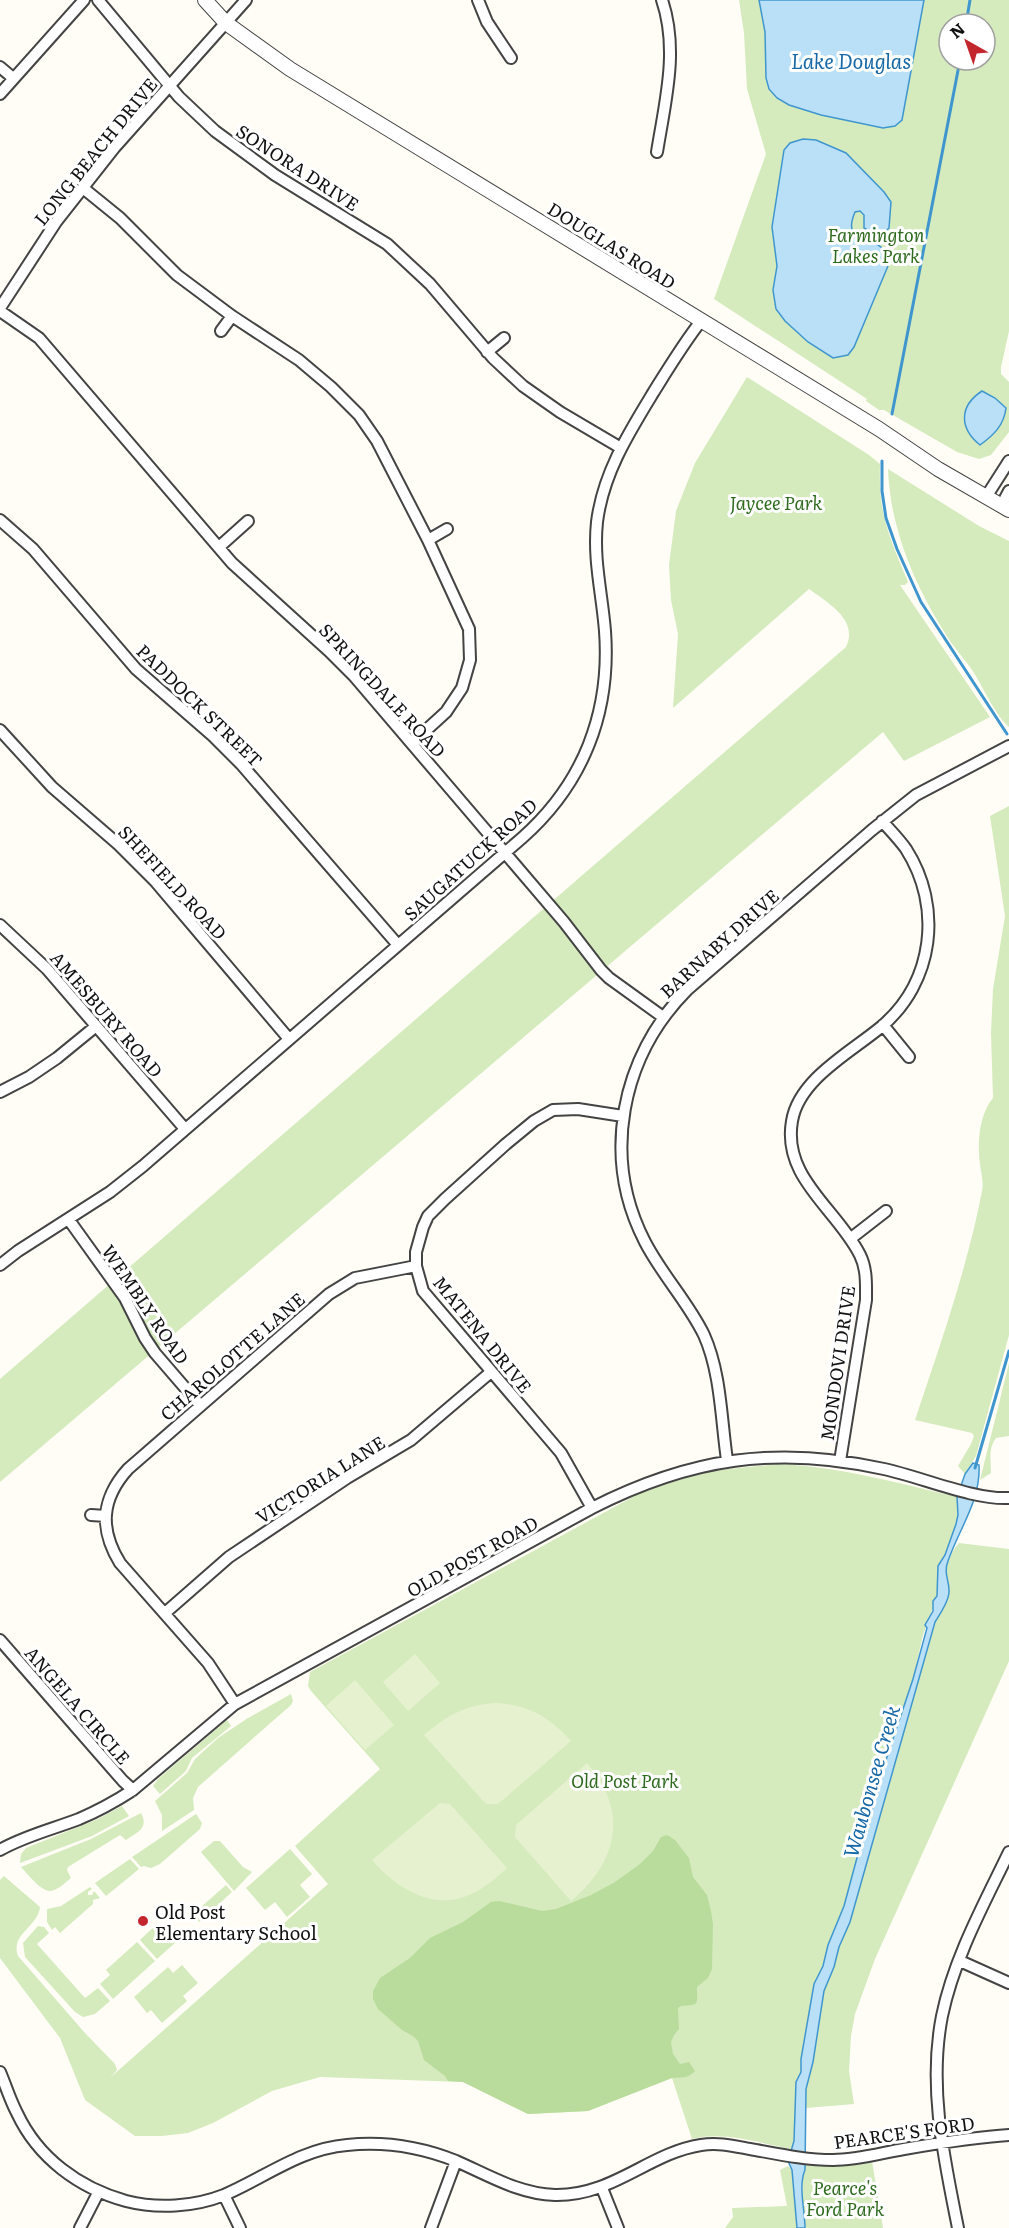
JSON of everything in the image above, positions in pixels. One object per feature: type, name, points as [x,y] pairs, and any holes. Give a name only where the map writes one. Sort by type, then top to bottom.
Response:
[{"type":"street","points":[[0,94],[84,0]]},
{"type":"street","name":"SONORA DRIVE","points":[[98,0],[179,97],[215,131],[250,158],[376,237],[397,253],[432,286],[487,352],[522,386],[560,412],[621,448]]},
{"type":"street","name":"DOUGLAS ROAD","points":[[205,0],[226,23],[290,69],[1005,508]]},
{"type":"street","name":"LONG BEACH DRIVE","points":[[0,310],[56,222],[115,147],[246,0]]},
{"type":"street","points":[[478,0],[487,22],[511,58]]},
{"type":"street","points":[[657,152],[671,62],[670,34],[662,0]]},
{"type":"street","points":[[0,67],[13,78]]},
{"type":"street","points":[[83,188],[120,218],[177,275],[299,360],[331,387],[359,415],[377,441],[428,540],[469,629],[470,660],[463,687],[446,712],[412,743]]},
{"type":"street","name":"SPRINGDALE ROAD","points":[[0,310],[27,328],[53,353],[252,583],[329,651],[412,743],[582,943],[601,970],[663,1017]]},
{"type":"street","points":[[221,331],[232,315]]},
{"type":"street","name":"SAUGATUCK ROAD","points":[[0,1265],[110,1192],[543,820],[571,781],[593,738],[602,701],[606,663],[605,630],[596,570],[597,521],[602,496],[621,448],[685,342],[701,321]]},
{"type":"street","points":[[487,352],[504,338]]},
{"type":"street","points":[[986,497],[1009,461]]},
{"type":"street","points":[[1005,508],[1009,490]]},
{"type":"street","name":"PADDOCK STREET","points":[[0,520],[35,551],[136,669],[213,736],[241,764],[398,945]]},
{"type":"street","points":[[219,547],[248,521]]},
{"type":"street","points":[[428,540],[447,530]]},
{"type":"street","name":"SHEFIELD ROAD","points":[[0,730],[52,787],[119,845],[155,881],[289,1039]]},
{"type":"street","name":"BARNABY DRIVE","points":[[727,1460],[715,1373],[704,1336],[645,1243],[629,1204],[621,1160],[623,1116],[633,1074],[663,1017],[687,990],[882,821],[916,795],[1008,747]]},
{"type":"street","name":"MONDOVI DRIVE","points":[[840,1461],[866,1300],[864,1265],[850,1239],[808,1185],[797,1167],[791,1147],[792,1120],[797,1106],[811,1084],[883,1025],[904,1003],[913,988],[924,959],[929,931],[927,900],[917,870],[904,847],[882,821]]},
{"type":"street","name":"AMESBURY ROAD","points":[[0,925],[47,969],[185,1129]]},
{"type":"street","points":[[883,1025],[909,1057]]},
{"type":"street","points":[[0,1092],[57,1058],[95,1027]]},
{"type":"street","name":"MATENA DRIVE","points":[[592,1508],[561,1453],[426,1296],[418,1279],[416,1266],[418,1241],[428,1216],[444,1199],[534,1121],[554,1110],[578,1108],[623,1116]]},
{"type":"street","points":[[850,1239],[886,1211]]},
{"type":"street","name":"WEMBLY ROAD","points":[[69,1220],[125,1298],[155,1353],[200,1404]]},
{"type":"street","name":"CHAROLOTTE LANE","points":[[235,1704],[215,1673],[120,1563],[112,1550],[105,1527],[111,1494],[122,1476],[200,1404],[341,1285],[355,1278],[416,1266]]},
{"type":"street","name":"VICTORIA LANE","points":[[165,1613],[229,1557],[347,1478],[411,1440],[491,1372]]},
{"type":"street","name":"OLD POST ROAD","points":[[0,1851],[11,1844],[98,1810],[133,1790],[235,1704],[592,1508],[659,1478],[727,1460],[787,1456],[840,1461],[885,1469],[981,1495],[1009,1498]]},
{"type":"street","points":[[91,1515],[106,1516]]},
{"type":"street","name":"ANGELA CIRCLE","points":[[0,1640],[133,1790]]},
{"type":"street","points":[[958,2228],[941,2142],[937,2067],[942,2016],[968,1936],[1009,1852]]},
{"type":"street","points":[[960,1961],[1009,1983]]},
{"type":"street","name":"PEARCE'S FORD","points":[[0,2072],[17,2114],[39,2148],[55,2164],[98,2193],[130,2202],[153,2205],[200,2202],[224,2195],[286,2162],[318,2150],[368,2143],[408,2146],[456,2162],[501,2182],[537,2193],[557,2195],[602,2188],[679,2150],[702,2144],[723,2144],[812,2159],[854,2159],[941,2142],[1009,2135]]},
{"type":"street","points":[[431,2228],[456,2162]]},
{"type":"street","points":[[602,2188],[618,2228]]},
{"type":"street","points":[[80,2228],[98,2193]]},
{"type":"street","points":[[224,2195],[240,2228]]},
{"type":"green space","name":"Farmington Lakes Park","points":[[739,0],[1009,0],[1009,331],[1001,374],[1009,382],[1009,432],[991,455],[979,459],[957,452],[884,410],[879,410],[866,401],[867,399],[714,299],[766,154],[747,89],[744,33]]},
{"type":"green space","name":"Jaycee Park","points":[[747,377],[880,464],[881,497],[886,524],[908,582],[900,585],[990,717],[904,761],[883,732],[0,1482],[0,1379],[846,647],[849,637],[845,620],[832,606],[809,589],[673,708],[678,634],[671,600],[669,565],[676,511],[695,463]]},
{"type":"green space","points":[[888,469],[979,526],[1009,541],[1009,727],[999,716],[974,673],[948,638],[923,595],[906,554],[893,512]]},
{"type":"green space","points":[[1009,806],[1009,1335],[976,1456],[965,1474],[958,1466],[971,1444],[974,1436],[972,1433],[915,1420],[961,1278],[983,1188],[979,1138],[982,1121],[993,1098],[991,1033],[993,989],[1005,916],[990,816]]},
{"type":"green space","points":[[1009,1363],[1009,1436],[996,1438],[993,1442],[990,1459],[991,1473],[980,1480]]},
{"type":"green space","name":"Old Post Park","points":[[780,1464],[847,1472],[957,1497],[958,1515],[945,1555],[940,1562],[937,1596],[923,1635],[913,1679],[878,1784],[869,1824],[844,1906],[828,1945],[823,1966],[814,1984],[796,2091],[796,2120],[791,2149],[729,2137],[692,2139],[672,2078],[588,2111],[528,2114],[463,2082],[320,2077],[272,2091],[213,2123],[188,2133],[162,2136],[135,2136],[85,2100],[60,2038],[0,1958],[0,1880],[4,1876],[40,1907],[35,1920],[18,1942],[18,1956],[115,2064],[117,2070],[111,2077],[328,1884],[295,1846],[380,1769],[311,1691],[308,1686],[310,1672],[642,1492],[697,1474]]},
{"type":"green space","points":[[959,1543],[1009,1549],[1009,1661],[875,1959],[855,2014],[849,2071],[854,2104],[806,2108],[806,2089],[813,2062],[824,1991],[850,1922],[935,1622],[948,1600],[949,1590],[945,1573],[951,1555]]},
{"type":"green space","points":[[415,1654],[440,1683],[408,1711],[383,1682]]},
{"type":"green space","points":[[355,1680],[394,1725],[365,1750],[326,1706]]},
{"type":"green space","points":[[291,1694],[293,1701],[291,1705],[198,1787],[193,1798],[194,1810],[162,1831],[162,1815],[155,1801],[187,1773],[195,1759],[218,1738]]},
{"type":"green space","points":[[497,1703],[519,1706],[538,1714],[555,1725],[571,1741],[498,1804],[486,1804],[424,1735],[440,1722],[458,1712]]},
{"type":"green space","points":[[227,1720],[231,1726],[192,1758],[186,1771],[160,1794],[153,1786],[158,1779]]},
{"type":"green space","points":[[587,1763],[609,1799],[613,1817],[612,1835],[608,1853],[599,1870],[587,1886],[571,1901],[515,1837],[516,1825]]},
{"type":"green space","points":[[440,1803],[450,1804],[507,1868],[476,1892],[451,1900],[438,1900],[413,1893],[381,1870],[372,1860]]},
{"type":"green space","points":[[122,1806],[129,1816],[92,1836],[20,1863],[21,1854],[26,1848],[98,1819]]},
{"type":"green space","points":[[141,1813],[144,1822],[138,1832],[126,1840],[120,1835],[68,1867],[71,1878],[56,1889],[47,1891],[43,1889],[21,1867],[91,1839]]},
{"type":"green space","points":[[196,1814],[202,1823],[200,1829],[160,1864],[151,1868],[141,1867],[132,1857]]},
{"type":"green space","points":[[667,1835],[675,1840],[689,1858],[693,1877],[707,1895],[713,1924],[712,1969],[708,1978],[697,1987],[696,2003],[678,2008],[679,2029],[671,2042],[673,2054],[680,2064],[689,2062],[695,2071],[690,2075],[672,2078],[588,2111],[528,2114],[463,2082],[448,2081],[424,2060],[418,2041],[378,2009],[373,1999],[373,1991],[380,1978],[410,1958],[430,1938],[463,1922],[491,1902],[499,1901],[542,1911],[556,1909],[591,1895],[615,1882],[640,1864],[653,1851],[661,1837]]},
{"type":"green space","points":[[214,1841],[220,1841],[243,1867],[252,1872],[234,1891],[201,1852]]},
{"type":"green space","points":[[290,1849],[312,1874],[300,1885],[310,1897],[287,1917],[275,1902],[265,1910],[246,1888]]},
{"type":"green space","points":[[130,1859],[139,1869],[106,1896],[95,1883]]},
{"type":"green space","points":[[226,1885],[232,1892],[199,1922],[193,1914]]},
{"type":"green space","points":[[90,1887],[92,1889],[88,1895],[92,1895],[94,1891],[100,1898],[93,1900],[93,1904],[60,1933],[55,1927],[52,1930],[47,1922],[47,1909],[61,1906]]},
{"type":"green space","points":[[157,1924],[176,1942],[157,1959],[140,1940]]},
{"type":"green space","points":[[38,1926],[44,1927],[49,1933],[37,1944],[85,1998],[98,1988],[110,2001],[95,2014],[83,2017],[75,2012],[25,1957],[23,1943]]},
{"type":"green space","points":[[137,1942],[155,1961],[113,1999],[100,1984],[110,1975],[106,1970]]},
{"type":"green space","points":[[182,1965],[198,1983],[183,1996],[187,2001],[162,2023],[151,2010],[147,2013],[134,1997],[168,1967],[173,1973]]},
{"type":"green space","name":"Pearce's Ford Park","points":[[872,2161],[883,2228],[805,2228],[802,2192],[804,2164],[834,2166]]},
{"type":"green space","points":[[788,2166],[792,2170],[797,2228],[725,2228],[733,2217],[732,2208],[787,2206],[780,2170]]},
{"type":"water","name":"Lake Douglas","points":[[759,0],[924,0],[902,120],[895,126],[883,128],[821,115],[789,105],[777,98],[769,89],[766,78],[765,32]]},
{"type":"water","points":[[803,139],[816,140],[846,153],[891,202],[889,228],[884,233],[876,235],[864,228],[864,215],[860,211],[855,212],[852,222],[854,233],[882,248],[886,254],[888,266],[854,347],[848,355],[833,358],[808,342],[785,321],[776,309],[773,290],[777,266],[772,227],[784,150],[790,143]]},
{"type":"water","points":[[982,391],[995,398],[1006,408],[1003,420],[997,429],[980,445],[968,432],[965,417],[969,403]]},
{"type":"water","points":[[973,1463],[979,1465],[977,1490],[947,1566],[948,1597],[935,1622],[850,1922],[824,1991],[813,2062],[806,2089],[805,2170],[802,2191],[805,2228],[797,2228],[792,2170],[788,2161],[794,2141],[796,2082],[801,2072],[801,2059],[814,1984],[823,1966],[828,1945],[844,1906],[869,1824],[878,1784],[913,1679],[927,1628],[925,1625],[933,1611],[933,1601],[937,1596],[938,1566],[945,1555],[958,1515],[957,1497],[965,1474]]},
{"type":"waterway","name":"Waubonsee Creek","points":[[968,12],[970,0]]},
{"type":"waterway","name":"Waubonsee Creek","points":[[892,414],[958,72]]},
{"type":"waterway","name":"Waubonsee Creek","points":[[882,461],[882,491],[886,518],[921,602],[1007,734]]},
{"type":"waterway","name":"Waubonsee Creek","points":[[975,1468],[1009,1351]]},
{"type":"place","name":"Old Post Elementary School","points":[[143,1921]]}]
